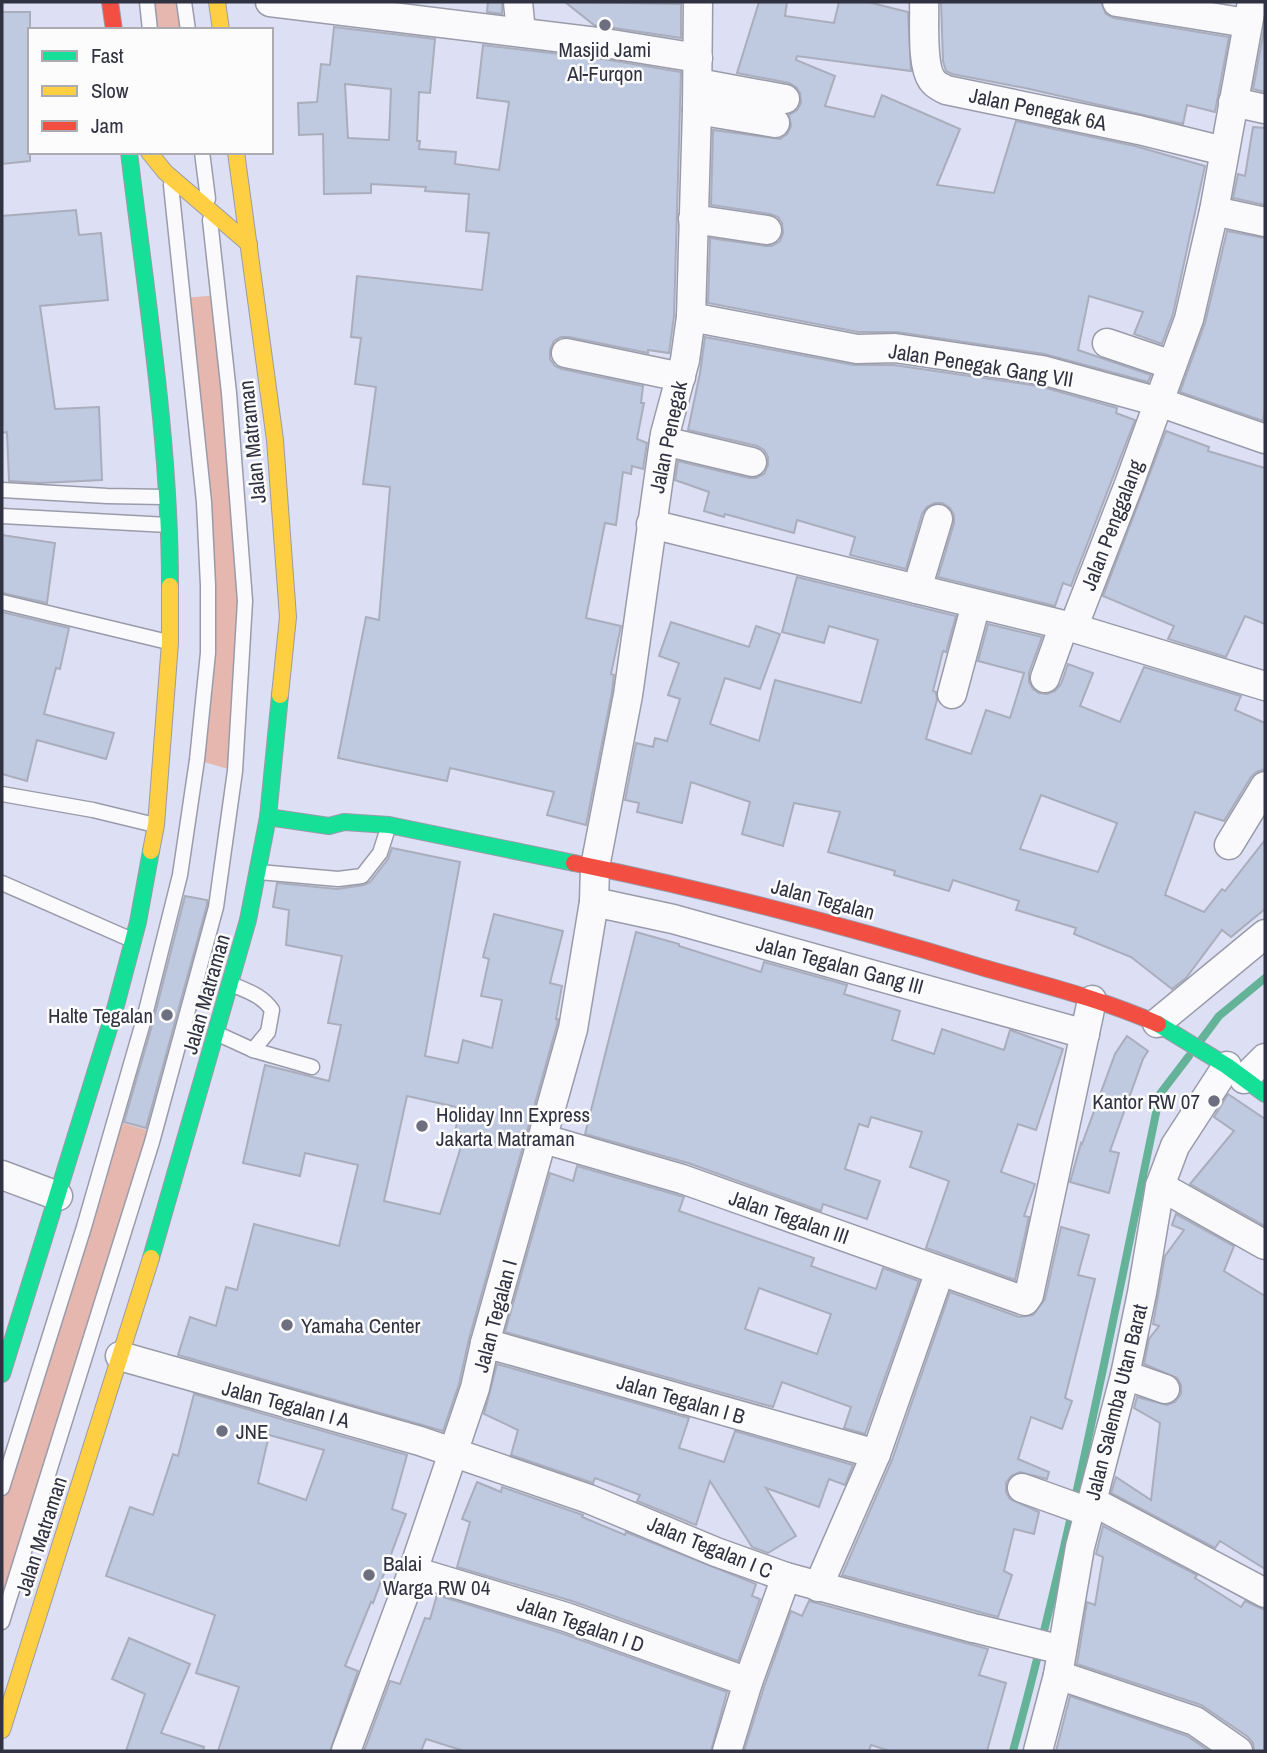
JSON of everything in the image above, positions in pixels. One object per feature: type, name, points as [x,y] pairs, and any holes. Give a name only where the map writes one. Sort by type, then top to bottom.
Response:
[{"type":"main road","points":[[110,2],[114,28]]},
{"type":"main road","points":[[118,2],[122,28]]},
{"type":"main road","points":[[217,2],[220,28]]},
{"type":"main road","points":[[2,1374],[115,1009],[133,940],[156,825],[170,643],[169,497],[129,154]]},
{"type":"main road","points":[[151,154],[170,177],[249,244]]},
{"type":"main road","name":"Jalan Matraman","points":[[2,1730],[120,1356],[217,1033],[248,920],[268,817],[276,795],[288,617],[275,440],[236,154]]},
{"type":"main road","points":[[328,810],[344,822]]},
{"type":"main road","name":"Jalan Tegalan","points":[[268,817],[329,826],[344,822],[389,825],[679,884],[870,933],[1092,1000],[1166,1028],[1240,1076]]},
{"type":"street","points":[[217,2],[227,2]]},
{"type":"street","points":[[270,2],[521,32],[780,111]]},
{"type":"street","points":[[518,2],[521,32]]},
{"type":"street","name":"Jalan Penegak","points":[[595,867],[628,695],[664,441],[681,377],[691,317],[698,2]]},
{"type":"street","name":"Jalan Penegak 6A","points":[[923,2],[927,67],[930,78],[946,90],[1139,130],[1224,151]]},
{"type":"street","points":[[1117,2],[1250,12]]},
{"type":"street","name":"Jalan Penggalang","points":[[1045,678],[1129,484],[1189,319],[1214,211],[1250,12]]},
{"type":"street","points":[[1233,102],[1265,109]]},
{"type":"street","points":[[1214,211],[1265,222]]},
{"type":"street","points":[[693,219],[767,230]]},
{"type":"street","name":"Jalan Penegak Gang VII","points":[[691,317],[857,349],[895,348],[1042,370],[1158,402],[1265,439]]},
{"type":"street","points":[[1107,344],[1172,365]]},
{"type":"street","points":[[566,353],[681,377]]},
{"type":"street","points":[[664,441],[752,462]]},
{"type":"street","points":[[916,589],[938,519]]},
{"type":"street","points":[[651,524],[1069,626],[1265,685]]},
{"type":"street","points":[[953,694],[976,604]]},
{"type":"street","points":[[1229,845],[1265,786]]},
{"type":"street","name":"Jalan Tegalan I","points":[[346,1751],[475,1388],[485,1343],[573,1029],[594,902],[595,867]]},
{"type":"street","points":[[673,919],[679,884]]},
{"type":"street","name":"Jalan Tegalan Gang III","points":[[594,902],[673,919],[1085,1034]]},
{"type":"street","points":[[1166,1028],[1265,934]]},
{"type":"street","points":[[1085,1034],[1092,1000]]},
{"type":"street","name":"Jalan Tegalan III","points":[[544,1139],[682,1179],[1025,1301],[1029,1295],[1085,1034]]},
{"type":"street","name":"Jalan Salemba Utan Barat","points":[[1038,1751],[1080,1547],[1125,1375],[1160,1186],[1175,1146],[1240,1076],[1265,1058]]},
{"type":"street","points":[[2,1175],[58,1196]]},
{"type":"street","points":[[1160,1186],[1265,1245]]},
{"type":"street","points":[[818,1587],[876,1454],[940,1271]]},
{"type":"street","name":"Jalan Tegalan I B","points":[[485,1343],[876,1454]]},
{"type":"street","name":"Jalan Tegalan I A","points":[[120,1356],[213,1384],[319,1411],[452,1453]]},
{"type":"street","points":[[1125,1375],[1165,1389]]},
{"type":"street","name":"Jalan Tegalan I C","points":[[452,1453],[589,1499],[716,1552],[786,1577],[982,1630],[1057,1657],[1195,1721],[1238,1751]]},
{"type":"street","points":[[1022,1488],[1091,1507],[1265,1594]]},
{"type":"street","name":"Jalan Tegalan I D","points":[[412,1571],[566,1617],[748,1682]]},
{"type":"street","points":[[727,1751],[748,1682],[786,1577]]},
{"type":"lane","points":[[147,2],[150,28]]},
{"type":"lane","points":[[184,2],[188,28]]},
{"type":"lane","points":[[2,1488],[84,1227],[144,1018],[180,875],[197,760],[208,653],[204,502],[167,154]]},
{"type":"lane","points":[[2,1622],[152,1142],[216,907],[235,771],[245,601],[229,393],[202,154]]},
{"type":"lane","points":[[2,490],[169,497]]},
{"type":"lane","points":[[2,516],[170,525]]},
{"type":"lane","points":[[2,602],[170,643]]},
{"type":"lane","points":[[2,793],[156,825]]},
{"type":"lane","points":[[258,872],[338,879],[362,876],[380,853],[389,825]]},
{"type":"lane","points":[[2,883],[133,940]]},
{"type":"lane","points":[[230,984],[262,997],[272,1010],[268,1032],[253,1050]]},
{"type":"lane","points":[[217,1033],[253,1050],[313,1067]]},
{"type":"shaded area","points":[[147,2],[184,2],[188,28],[151,28]]},
{"type":"shaded area","points":[[219,295],[245,601],[235,771],[197,760],[208,653],[183,298]]},
{"type":"shaded area","points":[[115,1121],[154,1132],[2,1622],[2,1487]]},
{"type":"building","points":[[488,2],[502,2],[502,14],[487,12]]},
{"type":"building","points":[[565,2],[681,4],[681,38],[594,25]]},
{"type":"building","points":[[759,2],[787,2],[785,16],[834,23],[839,2],[868,2],[908,12],[911,71],[797,56],[796,60],[835,76],[825,106],[874,117],[882,95],[960,129],[937,185],[994,193],[1016,121],[1135,146],[1205,166],[1173,314],[1162,344],[1134,334],[1143,312],[1089,296],[1078,350],[1151,375],[1148,382],[1044,354],[897,332],[858,332],[708,303],[710,238],[772,246],[780,241],[783,233],[778,217],[711,205],[713,130],[780,139],[787,134],[791,126],[789,115],[797,110],[801,103],[800,93],[789,83],[737,73]]},
{"type":"building","points":[[941,2],[1101,2],[1106,14],[1114,18],[1229,37],[1215,112],[1187,105],[1183,124],[952,74],[946,71],[943,61]]},
{"type":"building","points":[[2,12],[30,12],[30,161],[2,164]]},
{"type":"building","points":[[1265,24],[1265,92],[1253,89]]},
{"type":"building","points":[[334,27],[435,39],[430,93],[419,92],[419,149],[456,152],[455,164],[499,170],[509,102],[477,98],[483,45],[603,59],[681,72],[674,316],[669,353],[648,350],[648,353],[569,337],[554,341],[550,350],[550,359],[555,366],[562,369],[643,386],[641,403],[644,403],[637,439],[647,443],[643,469],[632,466],[631,474],[623,472],[616,525],[605,523],[586,618],[621,626],[611,674],[614,675],[612,692],[586,825],[547,815],[554,792],[450,768],[447,781],[338,758],[366,617],[379,620],[390,487],[363,484],[376,387],[355,384],[361,338],[351,337],[357,276],[482,290],[489,233],[466,231],[469,194],[425,191],[426,187],[371,184],[371,193],[324,194],[323,134],[299,135],[298,103],[317,102],[321,64],[330,65]],"holes":[[[345,84],[391,89],[389,140],[348,138]]]},
{"type":"building","points":[[1253,127],[1265,128],[1265,205],[1233,198],[1238,174],[1245,176]]},
{"type":"building","points":[[76,210],[79,235],[101,233],[108,300],[40,306],[55,409],[99,407],[102,480],[40,483],[9,481],[7,432],[2,433],[2,216]]},
{"type":"building","points":[[1227,231],[1265,238],[1263,421],[1180,392],[1205,323]]},
{"type":"building","points":[[705,337],[854,365],[894,365],[1039,386],[1117,408],[1116,413],[1135,420],[1071,586],[1063,583],[1055,606],[938,577],[954,523],[950,508],[942,503],[927,507],[922,514],[906,569],[850,555],[855,537],[797,520],[794,533],[704,511],[709,492],[675,480],[678,461],[749,478],[764,474],[768,465],[764,450],[757,446],[688,430]]},
{"type":"building","points":[[1166,431],[1209,447],[1208,451],[1265,468],[1265,624],[1245,616],[1226,657],[1168,639],[1174,626],[1103,596]]},
{"type":"building","points":[[2,535],[55,543],[47,603],[2,593]]},
{"type":"building","points":[[797,577],[956,616],[946,652],[943,651],[933,691],[936,692],[937,700],[926,739],[971,754],[986,710],[1010,718],[1024,673],[978,661],[988,624],[1042,637],[1029,673],[1029,682],[1033,689],[1047,694],[1055,691],[1061,684],[1068,664],[1093,673],[1080,706],[1120,722],[1144,667],[1241,696],[1235,710],[1265,723],[1265,769],[1251,777],[1224,821],[1195,812],[1165,895],[1204,912],[1222,889],[1225,891],[1265,840],[1265,909],[1231,937],[1222,930],[1186,978],[1172,989],[1131,957],[1074,934],[1076,928],[1016,910],[1019,901],[953,880],[949,891],[894,875],[895,871],[828,852],[840,812],[794,803],[783,846],[742,834],[750,802],[691,782],[682,823],[637,812],[639,803],[625,800],[636,743],[653,747],[655,738],[667,741],[680,699],[668,695],[679,663],[659,656],[671,622],[749,647],[756,626],[780,634],[760,689],[725,678],[710,724],[759,741],[775,680],[861,703],[878,640],[829,626],[824,643],[782,632]],"holes":[[[1041,795],[1117,823],[1098,872],[1020,849]]]},
{"type":"building","points":[[2,612],[69,628],[60,669],[56,668],[44,714],[114,733],[106,759],[37,740],[27,781],[2,774]]},
{"type":"building","points":[[392,848],[460,862],[425,1056],[458,1063],[463,1040],[492,1048],[502,1000],[481,996],[489,959],[483,957],[494,914],[563,931],[550,983],[562,986],[557,1025],[469,1339],[459,1384],[443,1431],[178,1355],[190,1317],[216,1326],[226,1287],[237,1290],[254,1224],[339,1246],[358,1165],[305,1153],[300,1176],[243,1163],[265,1065],[329,1081],[341,1025],[328,1023],[342,956],[286,945],[289,910],[273,907],[277,883],[337,889],[364,885],[370,882],[388,859]],"holes":[[[407,1096],[461,1108],[455,1131],[465,1134],[440,1214],[384,1201]]]},
{"type":"building","name":"Halte Tegalan","points":[[185,896],[207,900],[207,905],[146,1128],[124,1122]]},
{"type":"building","points":[[636,932],[761,972],[764,962],[847,985],[844,994],[900,1011],[892,1040],[934,1054],[942,1029],[1004,1050],[1010,1030],[1063,1049],[1036,1130],[1018,1124],[1001,1172],[1035,1184],[1024,1216],[1029,1217],[1015,1280],[926,1248],[949,1181],[910,1167],[922,1132],[871,1117],[868,1127],[859,1124],[845,1169],[880,1181],[867,1219],[823,1204],[821,1211],[688,1163],[585,1134]]},
{"type":"building","points":[[1127,1036],[1148,1051],[1110,1151],[1119,1153],[1109,1193],[1070,1182],[1081,1143],[1115,1054]]},
{"type":"building","points":[[1228,1094],[1265,1119],[1265,1226],[1190,1184],[1234,1131],[1214,1117]]},
{"type":"building","points":[[577,1166],[684,1197],[679,1211],[814,1258],[811,1266],[876,1289],[883,1268],[919,1281],[865,1434],[844,1428],[851,1407],[782,1382],[773,1407],[505,1332],[550,1173],[573,1181]],"holes":[[[759,1288],[831,1314],[817,1354],[745,1329]]]},
{"type":"building","points":[[1176,1214],[1234,1246],[1224,1271],[1265,1296],[1265,1569],[1220,1541],[1215,1548],[1111,1493],[1116,1477],[1151,1500],[1160,1423],[1134,1408],[1137,1397],[1167,1405],[1175,1402],[1181,1394],[1181,1385],[1177,1378],[1144,1364],[1149,1339],[1159,1326],[1153,1324],[1165,1256],[1184,1230],[1172,1225]]},
{"type":"building","points":[[1061,1227],[1089,1235],[1078,1275],[1095,1279],[1065,1398],[1072,1401],[1062,1429],[1031,1417],[1018,1459],[1049,1472],[1047,1479],[1020,1472],[1011,1476],[1006,1483],[1006,1492],[1010,1499],[1039,1512],[1034,1534],[1014,1529],[1004,1571],[1012,1575],[998,1617],[842,1575],[892,1460],[950,1292],[1019,1317],[1033,1315],[1045,1299]]},
{"type":"building","points":[[497,1364],[689,1418],[679,1448],[724,1462],[735,1431],[853,1465],[845,1485],[829,1479],[819,1507],[766,1488],[796,1536],[768,1553],[752,1547],[710,1481],[696,1525],[637,1501],[640,1495],[595,1478],[593,1483],[511,1455],[518,1430],[484,1414]]},
{"type":"building","points":[[194,1394],[407,1455],[392,1509],[406,1514],[373,1603],[371,1602],[345,1666],[358,1671],[330,1751],[218,1751],[239,1687],[196,1673],[215,1615],[106,1576],[130,1507],[153,1515],[173,1454],[178,1456]],"holes":[[[269,1435],[324,1450],[306,1500],[258,1483]]]},
{"type":"building","points":[[477,1482],[501,1492],[502,1487],[583,1515],[582,1517],[625,1535],[626,1532],[756,1584],[752,1596],[760,1599],[738,1661],[572,1601],[457,1567],[470,1522],[462,1519]]},
{"type":"building","points":[[1103,1526],[1197,1575],[1195,1578],[1241,1607],[1245,1601],[1265,1610],[1265,1751],[1254,1751],[1253,1743],[1248,1737],[1201,1705],[1077,1664],[1087,1602],[1095,1605],[1103,1557],[1096,1554]]},
{"type":"building","points":[[437,1595],[561,1633],[727,1692],[711,1751],[464,1751],[426,1739],[421,1751],[364,1751],[390,1681],[400,1684],[425,1618],[430,1619]]},
{"type":"building","points":[[809,1601],[988,1649],[979,1675],[1006,1683],[987,1751],[890,1751],[871,1745],[869,1751],[744,1751],[791,1611],[802,1616]]},
{"type":"building","points":[[129,1638],[190,1664],[161,1733],[204,1747],[203,1751],[126,1751],[145,1694],[112,1679]]},
{"type":"building","points":[[1070,1696],[1187,1736],[1209,1751],[1056,1751]]},
{"type":"waterway","points":[[1201,1040],[1219,1016],[1265,978]]},
{"type":"waterway","points":[[1013,1751],[1073,1506],[1160,1094],[1189,1056]]},
{"type":"traffic: fast","points":[[129,154],[162,423],[170,586]]},
{"type":"traffic: fast","points":[[151,1258],[248,920],[268,817],[280,695]]},
{"type":"traffic: fast","points":[[268,817],[329,826],[344,822],[389,825],[574,863]]},
{"type":"traffic: fast","points":[[2,1374],[115,1009],[138,922],[151,851]]},
{"type":"traffic: fast","points":[[1158,1024],[1227,1066],[1265,1094]]},
{"type":"traffic: slow","points":[[217,2],[221,28]]},
{"type":"traffic: slow","points":[[151,154],[165,172],[249,244]]},
{"type":"traffic: slow","points":[[236,154],[275,440],[288,617],[280,695]]},
{"type":"traffic: slow","points":[[151,851],[156,825],[170,643],[170,586]]},
{"type":"traffic: slow","points":[[2,1730],[151,1258]]},
{"type":"traffic: jam","points":[[110,2],[114,28]]},
{"type":"traffic: jam","points":[[574,863],[728,897],[880,937],[1071,992],[1158,1024]]},
{"type":"place","name":"Masjid Jami Al-Furqon","points":[[605,25]]},
{"type":"place","name":"Halte Tegalan","points":[[167,1015]]},
{"type":"place","name":"Kantor RW 07","points":[[1214,1101]]},
{"type":"place","name":"Holiday Inn Express Jakarta Matraman","points":[[422,1126]]},
{"type":"place","name":"Yamaha Center","points":[[287,1325]]},
{"type":"place","name":"JNE","points":[[222,1431]]},
{"type":"place","name":"Balai Warga RW 04","points":[[369,1575]]}]
